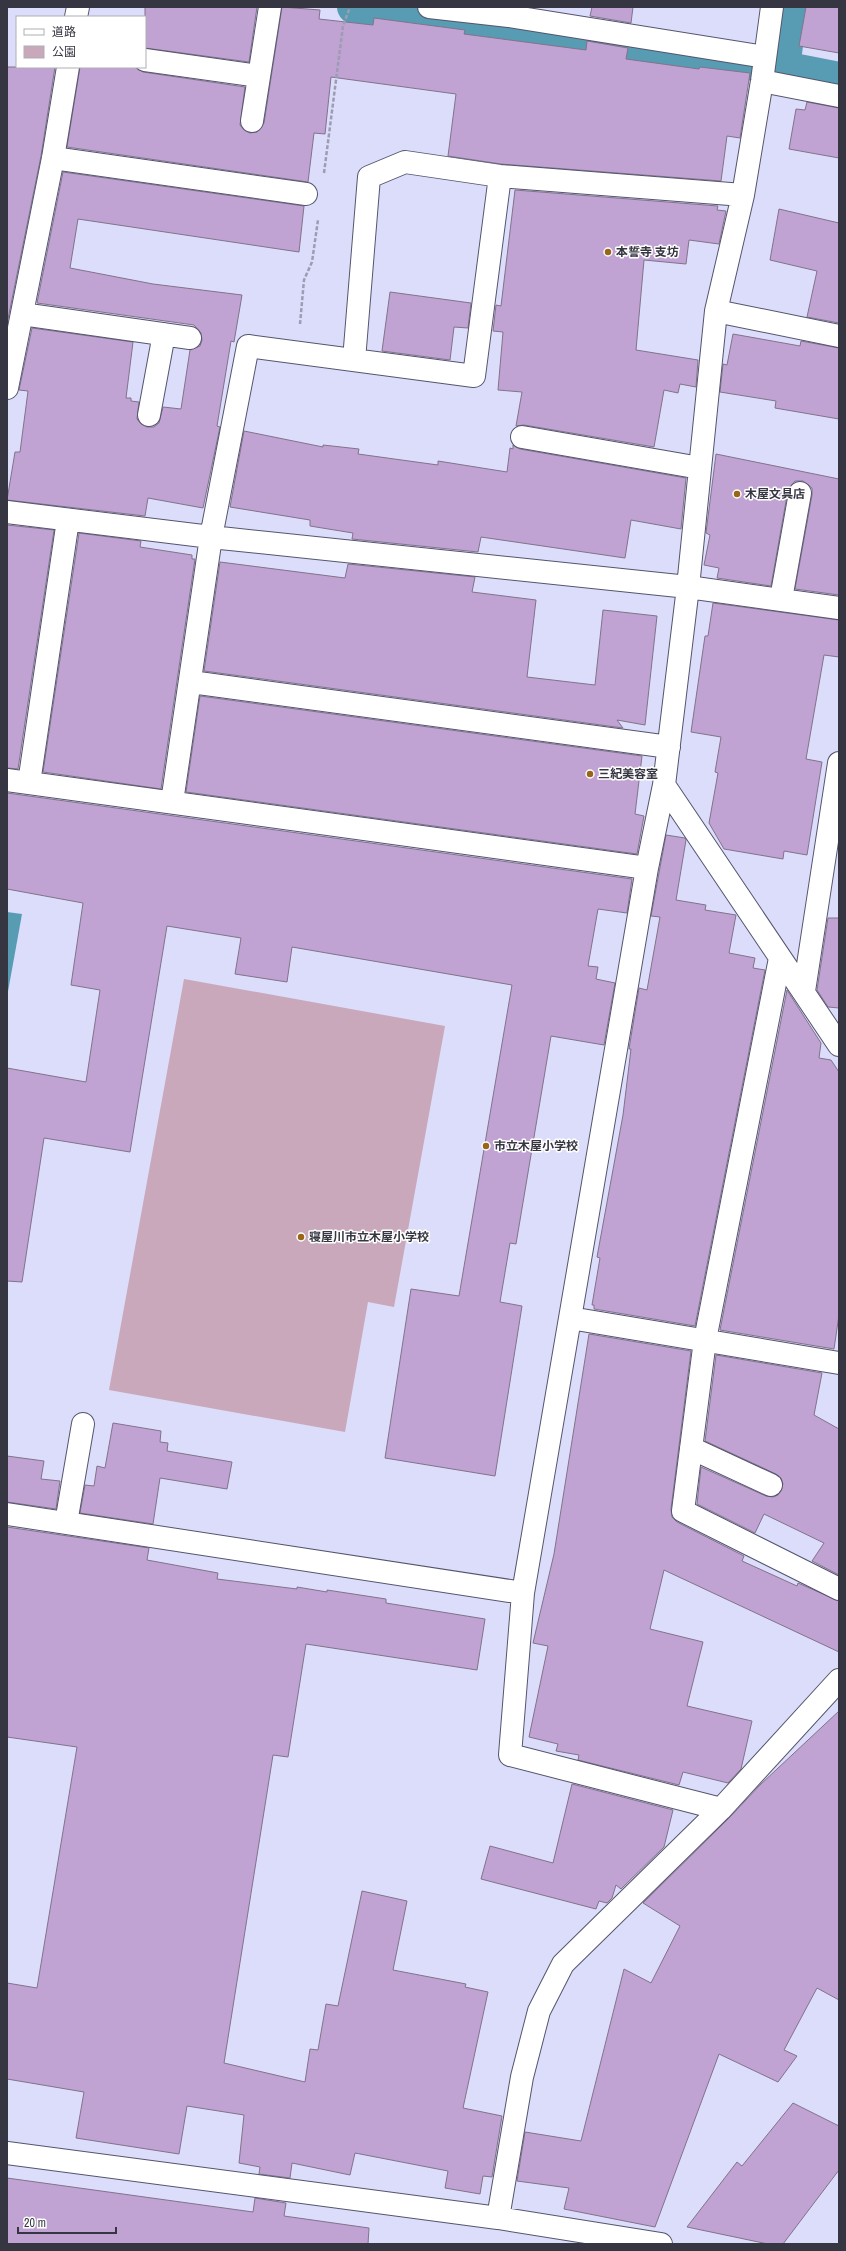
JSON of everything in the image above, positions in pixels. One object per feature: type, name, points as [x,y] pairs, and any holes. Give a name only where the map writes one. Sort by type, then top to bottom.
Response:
[{"type":"street","points":[[252,121],[270,7]]},
{"type":"street","points":[[429,7],[510,12],[764,68],[839,96]]},
{"type":"street","points":[[721,1809],[510,1754],[523,1593],[646,868],[664,785],[688,586],[716,311],[742,195],[764,68],[772,7]]},
{"type":"street","points":[[146,60],[259,76]]},
{"type":"street","points":[[7,388],[53,158],[68,68]]},
{"type":"street","points":[[53,158],[306,194]]},
{"type":"street","points":[[354,360],[369,177],[405,162],[500,176],[742,195]]},
{"type":"street","points":[[172,802],[191,682],[211,537],[248,346],[474,376],[500,176]]},
{"type":"street","points":[[716,311],[839,336]]},
{"type":"street","points":[[22,314],[190,338]]},
{"type":"street","points":[[148,415],[164,334]]},
{"type":"street","points":[[522,437],[700,468]]},
{"type":"street","points":[[781,599],[800,493]]},
{"type":"street","points":[[7,512],[211,537],[688,586],[839,608]]},
{"type":"street","points":[[29,783],[68,520]]},
{"type":"street","points":[[191,682],[669,747]]},
{"type":"street","points":[[804,991],[839,763]]},
{"type":"street","points":[[7,780],[646,868]]},
{"type":"street","points":[[664,785],[839,1045]]},
{"type":"street","points":[[780,958],[705,1340],[683,1511],[839,1589]]},
{"type":"street","points":[[570,1318],[839,1363]]},
{"type":"street","points":[[66,1523],[83,1424]]},
{"type":"street","points":[[691,1448],[771,1485]]},
{"type":"street","points":[[7,1514],[523,1593]]},
{"type":"street","points":[[498,2218],[524,2069],[539,2010],[562,1964],[721,1809],[839,1680]]},
{"type":"street","points":[[7,2153],[498,2218],[661,2244]]},
{"type":"path","points":[[347,15],[350,7]]},
{"type":"green space","points":[[184,979],[445,1026],[394,1307],[368,1302],[345,1432],[109,1390]]},
{"type":"water","points":[[7,912],[22,914],[7,997]]},
{"type":"building","points":[[145,7],[257,7],[249,62],[146,48]]},
{"type":"building","points":[[282,7],[320,10],[319,19],[373,25],[374,18],[465,30],[464,34],[586,50],[587,41],[628,48],[626,59],[699,69],[700,67],[750,73],[740,138],[727,136],[721,181],[501,164],[448,156],[456,94],[331,77],[325,134],[314,133],[308,182],[67,147],[80,68],[137,68],[143,72],[245,87],[240,125],[244,130],[250,133],[257,132],[264,123]]},
{"type":"building","points":[[592,7],[633,7],[631,23],[590,16]]},
{"type":"building","points":[[806,7],[839,7],[839,53],[799,46]]},
{"type":"building","points":[[7,67],[55,68],[41,156],[7,324]]},
{"type":"building","points":[[807,102],[839,108],[839,158],[789,149],[796,109],[805,110]]},
{"type":"building","points":[[63,172],[304,206],[299,252],[78,219],[70,268],[153,284],[242,295],[234,342],[231,341],[217,426],[220,427],[203,508],[148,498],[145,516],[7,500],[15,452],[20,452],[28,391],[19,390],[32,328],[133,342],[126,398],[131,398],[131,401],[139,402],[137,419],[141,424],[147,427],[154,427],[159,423],[163,407],[181,409],[190,350],[200,346],[202,340],[201,333],[194,325],[37,303]]},
{"type":"building","points":[[515,190],[718,206],[717,210],[726,211],[719,244],[689,240],[686,264],[644,260],[636,350],[698,360],[696,387],[680,384],[678,393],[664,390],[654,447],[524,425],[516,426],[522,392],[498,390],[503,332],[493,331],[496,305],[501,306]]},
{"type":"building","points":[[779,209],[839,223],[839,323],[807,317],[817,271],[770,260]]},
{"type":"building","points":[[390,292],[471,303],[468,328],[454,327],[450,360],[382,351]]},
{"type":"building","points":[[733,334],[800,346],[801,341],[839,348],[839,419],[775,408],[776,401],[720,392],[723,364],[727,365]]},
{"type":"building","points":[[244,431],[323,447],[323,445],[359,449],[358,454],[438,465],[438,461],[507,472],[510,448],[513,449],[513,445],[520,449],[686,478],[681,529],[631,520],[625,558],[481,537],[478,552],[352,539],[353,533],[310,526],[310,520],[230,507]]},
{"type":"building","points":[[716,454],[839,479],[839,595],[795,589],[812,495],[812,488],[803,481],[795,481],[788,490],[771,586],[717,578],[719,568],[704,565],[710,535],[706,533]]},
{"type":"building","points":[[7,525],[54,530],[18,769],[7,768]]},
{"type":"building","points":[[79,533],[141,541],[140,547],[192,555],[192,559],[195,559],[161,789],[43,772]]},
{"type":"building","points":[[220,562],[345,578],[348,564],[475,577],[472,592],[536,600],[527,677],[595,685],[603,610],[657,616],[645,725],[617,720],[623,728],[204,671]]},
{"type":"building","points":[[713,603],[839,620],[839,657],[824,655],[806,759],[822,762],[807,855],[784,851],[783,859],[724,849],[709,823],[718,773],[715,772],[721,737],[691,732],[705,636],[708,636]]},
{"type":"building","points":[[200,696],[642,756],[635,814],[644,816],[637,854],[186,792]]},
{"type":"building","points":[[7,793],[632,879],[627,913],[598,909],[588,966],[598,967],[596,979],[615,983],[604,1045],[551,1036],[516,1244],[510,1243],[500,1302],[522,1306],[495,1476],[385,1458],[411,1289],[459,1296],[512,985],[292,947],[287,982],[235,974],[241,938],[167,926],[130,1152],[44,1138],[22,1282],[7,1281],[7,1068],[86,1082],[100,990],[71,985],[83,903],[7,889]]},
{"type":"building","points":[[666,835],[685,838],[686,840],[676,900],[706,905],[705,910],[736,915],[729,953],[755,958],[753,968],[765,970],[695,1326],[594,1309],[594,1305],[592,1305],[600,1258],[597,1257],[623,1115],[631,1049],[629,1049],[639,988],[647,990],[660,917],[651,916]]},
{"type":"building","points":[[828,918],[839,918],[839,1008],[828,1007],[817,990]]},
{"type":"building","points":[[787,990],[821,1043],[819,1058],[831,1060],[839,1072],[839,1315],[834,1349],[720,1330]]},
{"type":"building","points":[[589,1334],[691,1351],[671,1509],[672,1517],[677,1522],[744,1556],[742,1561],[797,1586],[798,1583],[839,1601],[839,1652],[664,1570],[650,1629],[703,1642],[687,1706],[752,1721],[741,1769],[728,1783],[683,1772],[679,1785],[578,1760],[579,1755],[556,1751],[558,1744],[529,1737],[548,1646],[533,1643],[554,1554]]},
{"type":"building","points":[[716,1355],[822,1373],[814,1415],[839,1429],[839,1575],[812,1561],[824,1543],[764,1514],[755,1533],[697,1504],[701,1467],[766,1496],[773,1497],[778,1495],[783,1484],[781,1478],[776,1474],[705,1441]]},
{"type":"building","points":[[113,1423],[161,1431],[160,1442],[168,1443],[167,1451],[232,1462],[227,1489],[160,1478],[153,1524],[80,1513],[85,1485],[94,1486],[97,1466],[105,1468]]},
{"type":"building","points":[[7,1456],[44,1461],[41,1479],[60,1481],[56,1509],[7,1502]]},
{"type":"building","points":[[7,1527],[149,1548],[147,1560],[218,1573],[217,1579],[297,1589],[297,1587],[327,1592],[327,1590],[386,1599],[386,1603],[485,1619],[477,1670],[306,1644],[288,1757],[273,1755],[224,2063],[305,2082],[310,2049],[318,2050],[326,2004],[338,2006],[362,1891],[407,1901],[393,1970],[466,1984],[465,1987],[488,1992],[463,2108],[502,2116],[492,2177],[483,2176],[480,2194],[445,2188],[448,2171],[355,2153],[350,2175],[292,2163],[290,2178],[259,2174],[260,2167],[239,2163],[244,2115],[187,2106],[179,2154],[76,2138],[84,2092],[7,2079],[7,1983],[37,1988],[77,1747],[7,1737]]},
{"type":"building","points":[[839,1711],[839,2000],[817,1988],[784,2050],[797,2056],[778,2082],[719,2054],[655,2227],[564,2209],[569,2188],[517,2181],[525,2132],[581,2141],[624,1969],[651,1983],[680,1926],[643,1903],[730,1817],[761,1784]]},
{"type":"building","points":[[572,1784],[673,1810],[664,1847],[621,1889],[616,1885],[612,1898],[607,1903],[599,1901],[596,1909],[481,1879],[490,1846],[553,1863]]},
{"type":"building","points":[[793,2103],[839,2126],[839,2170],[783,2244],[768,2244],[687,2227],[737,2162],[742,2166]]},
{"type":"building","points":[[7,2178],[253,2212],[255,2198],[286,2203],[284,2216],[369,2228],[368,2244],[7,2244]]},
{"type":"waterway","points":[[354,7],[783,68],[839,79]]},
{"type":"waterway","points":[[783,68],[791,7]]},
{"type":"place","name":"本誓寺 支坊","points":[[608,252]]},
{"type":"place","name":"木屋文具店","points":[[737,494]]},
{"type":"place","name":"三紀美容室","points":[[590,774]]},
{"type":"place","name":"市立木屋小学校","points":[[486,1146]]},
{"type":"place","name":"寝屋川市立木屋小学校","points":[[301,1237]]}]
